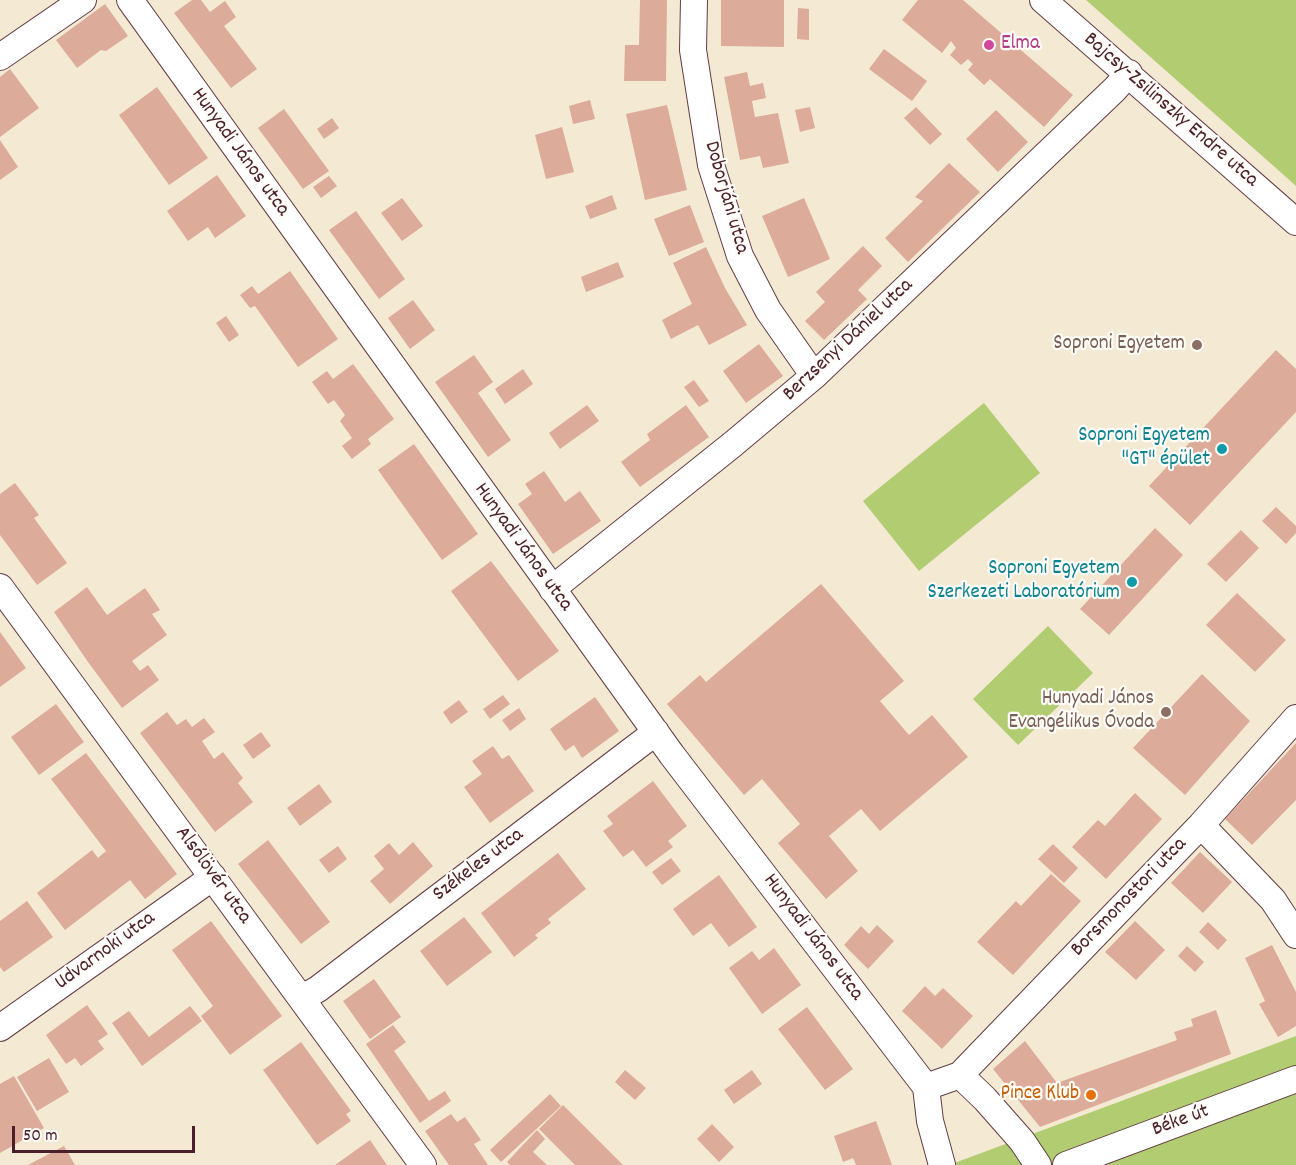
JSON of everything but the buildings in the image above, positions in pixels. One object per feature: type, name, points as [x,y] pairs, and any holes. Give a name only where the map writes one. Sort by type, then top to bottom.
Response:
[{"type":"street","points":[[0,57],[82,0]]},
{"type":"street","name":"Hunyadi János utca","points":[[130,0],[552,590],[656,732],[926,1087]]},
{"type":"street","name":"Doborjáni utca","points":[[694,0],[693,50],[714,176],[745,265],[768,310],[814,376]]},
{"type":"street","name":"Bajcsy-Zsilinszky Endre utca","points":[[1043,0],[1129,73],[1296,222]]},
{"type":"street","name":"Berzsenyi Dániel utca","points":[[552,590],[814,376],[1115,89],[1129,73]]},
{"type":"street","name":"Alsólövér utca","points":[[0,587],[423,1165]]},
{"type":"street","name":"Borsmonostori utca","points":[[960,1075],[1201,825],[1296,718]]},
{"type":"street","name":"Székeles utca","points":[[302,998],[318,989],[656,732]]},
{"type":"street","points":[[1201,825],[1273,900],[1296,935]]},
{"type":"street","name":"Udvarnoki utca","points":[[0,1028],[213,877]]},
{"type":"street","points":[[942,1165],[930,1121],[926,1087],[960,1075],[1022,1142],[1038,1165]]},
{"type":"street","name":"Béke út","points":[[1066,1165],[1296,1079]]},
{"type":"green space","points":[[1086,0],[1296,0],[1296,186],[1295,185]]},
{"type":"green space","points":[[984,403],[1040,473],[919,571],[863,501]]},
{"type":"green space","points":[[1048,626],[1093,673],[1018,745],[973,699]]},
{"type":"green space","points":[[1296,1036],[1296,1165],[949,1165]]},
{"type":"place","name":"Elma","points":[[989,45]]},
{"type":"place","name":"Soproni Egyetem","points":[[1197,345]]},
{"type":"place","name":"Soproni Egyetem \"GT\" épület","points":[[1222,449]]},
{"type":"place","name":"Soproni Egyetem Szerkezeti Laboratórium","points":[[1132,582]]},
{"type":"place","name":"Hunyadi János Evangélikus Óvoda","points":[[1166,712]]},
{"type":"place","name":"Pince Klub","points":[[1091,1095]]}]
